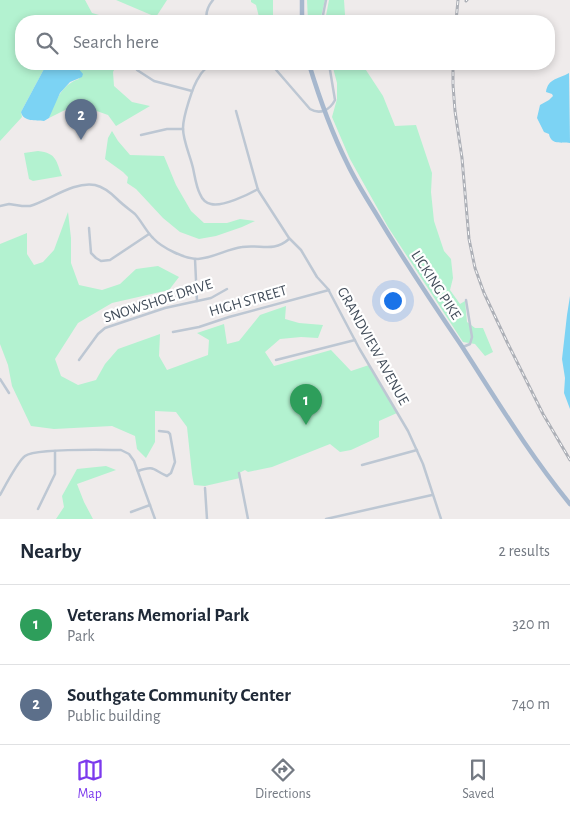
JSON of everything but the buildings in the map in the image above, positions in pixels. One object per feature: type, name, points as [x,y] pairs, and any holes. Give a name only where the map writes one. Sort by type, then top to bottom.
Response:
[{"type":"main road","points":[[302,0],[302,15]]},
{"type":"main road","name":"LICKING PIKE","points":[[311,70],[317,91],[362,192],[462,348],[548,477],[570,504]]},
{"type":"street","points":[[206,15],[213,0]]},
{"type":"street","points":[[323,15],[326,0]]},
{"type":"street","points":[[137,70],[154,81],[192,91]]},
{"type":"street","points":[[205,70],[200,74],[192,91],[183,129],[200,196],[210,204],[217,204],[258,189]]},
{"type":"street","points":[[276,70],[310,109],[317,112],[326,110],[332,105],[334,100],[330,70]]},
{"type":"street","name":"GRANDVIEW AVENUE","points":[[236,112],[258,189],[290,239],[301,250],[317,278],[329,290],[355,340],[408,430],[423,464],[441,519]]},
{"type":"street","points":[[141,135],[167,129],[183,129]]},
{"type":"street","points":[[0,206],[9,204],[30,206],[65,191],[84,185],[96,185],[103,188],[132,212],[156,241],[177,253],[195,259],[209,257],[241,247],[276,247],[290,239]]},
{"type":"street","points":[[89,228],[91,253],[101,261],[110,260],[149,234]]},
{"type":"street","points":[[195,259],[197,301]]},
{"type":"street","name":"SNOWSHOE DRIVE","points":[[79,360],[98,334],[105,328],[165,308],[211,298],[227,288]]},
{"type":"street","name":"HIGH STREET","points":[[173,332],[329,290]]},
{"type":"street","points":[[462,348],[470,344],[472,337],[466,300]]},
{"type":"street","points":[[276,360],[355,340]]},
{"type":"street","points":[[0,379],[10,393]]},
{"type":"street","points":[[138,471],[148,467],[167,476],[172,473],[175,462],[170,434],[159,431]]},
{"type":"street","points":[[0,495],[22,459],[30,454],[55,451],[121,450],[130,455],[134,461],[155,519]]},
{"type":"street","points":[[362,465],[416,450]]},
{"type":"street","points":[[38,509],[55,474],[55,451]]},
{"type":"street","points":[[239,473],[248,519]]},
{"type":"street","points":[[205,488],[207,519]]},
{"type":"street","points":[[326,519],[433,495]]},
{"type":"street","points":[[132,512],[150,505]]},
{"type":"green space","points":[[0,0],[85,0],[92,13],[99,15],[15,15],[15,70],[43,70],[21,112],[22,117],[0,141]]},
{"type":"green space","points":[[116,0],[167,0],[157,15],[151,15]]},
{"type":"green space","points":[[251,0],[273,0],[273,15],[258,15],[256,5]]},
{"type":"green space","points":[[307,0],[325,0],[321,15],[308,15]]},
{"type":"green space","points":[[329,0],[344,0],[345,15],[326,15]]},
{"type":"green space","points":[[76,70],[114,70],[114,86],[132,102],[150,106],[116,126],[108,115],[77,104],[49,118],[56,100],[63,90],[73,81],[79,79]]},
{"type":"green space","points":[[334,70],[366,70],[383,96],[395,126],[416,125],[432,173],[431,192],[434,221],[444,251],[451,259],[453,278],[450,290],[460,304],[465,301],[467,322],[475,328],[483,328],[493,352],[485,356],[475,344],[463,342],[388,227],[350,159],[332,117],[337,99],[337,83]]},
{"type":"green space","points":[[112,131],[130,155],[164,156],[176,185],[191,211],[204,223],[227,223],[240,219],[255,221],[216,236],[199,239],[180,232],[163,218],[136,189],[127,183],[128,177],[123,172],[105,159],[108,138]]},
{"type":"green space","points":[[38,151],[49,154],[55,159],[62,176],[33,181],[29,179],[24,153]]},
{"type":"green space","points":[[68,212],[71,263],[79,285],[102,290],[120,284],[136,269],[158,266],[179,277],[169,290],[112,303],[78,323],[55,359],[61,376],[78,385],[96,380],[105,364],[118,349],[160,334],[159,356],[167,370],[208,355],[209,340],[197,333],[224,324],[227,344],[239,341],[260,315],[286,306],[285,319],[299,323],[323,325],[318,338],[280,339],[265,352],[274,366],[331,350],[351,371],[369,365],[397,413],[379,421],[379,437],[351,450],[340,452],[330,444],[272,467],[248,472],[245,470],[239,473],[240,478],[205,486],[194,485],[187,427],[176,412],[155,411],[155,442],[146,458],[137,449],[135,436],[112,426],[54,429],[31,426],[12,386],[8,365],[0,344],[0,244],[27,233],[27,254],[34,265],[43,262],[54,250]]},
{"type":"green space","points":[[106,466],[116,470],[77,484],[93,519],[56,519],[64,507],[62,496],[77,469]]},
{"type":"water","points":[[43,70],[80,70],[83,74],[82,77],[70,82],[60,93],[49,118],[44,121],[27,119],[21,112]]},
{"type":"water","points":[[569,73],[570,143],[557,142],[544,132],[537,118],[540,105],[553,96],[546,92],[549,84]]},
{"type":"water","points":[[570,296],[570,409],[564,393],[565,378],[562,359]]},
{"type":"railway","points":[[457,15],[458,0]]},
{"type":"railway","points":[[453,70],[455,111],[462,158],[469,239],[475,268],[484,293],[508,344],[543,414],[570,460]]},
{"type":"place","name":"Southgate Community Center","points":[[81,140]]},
{"type":"place","name":"Veterans Memorial Park","points":[[306,425]]}]
